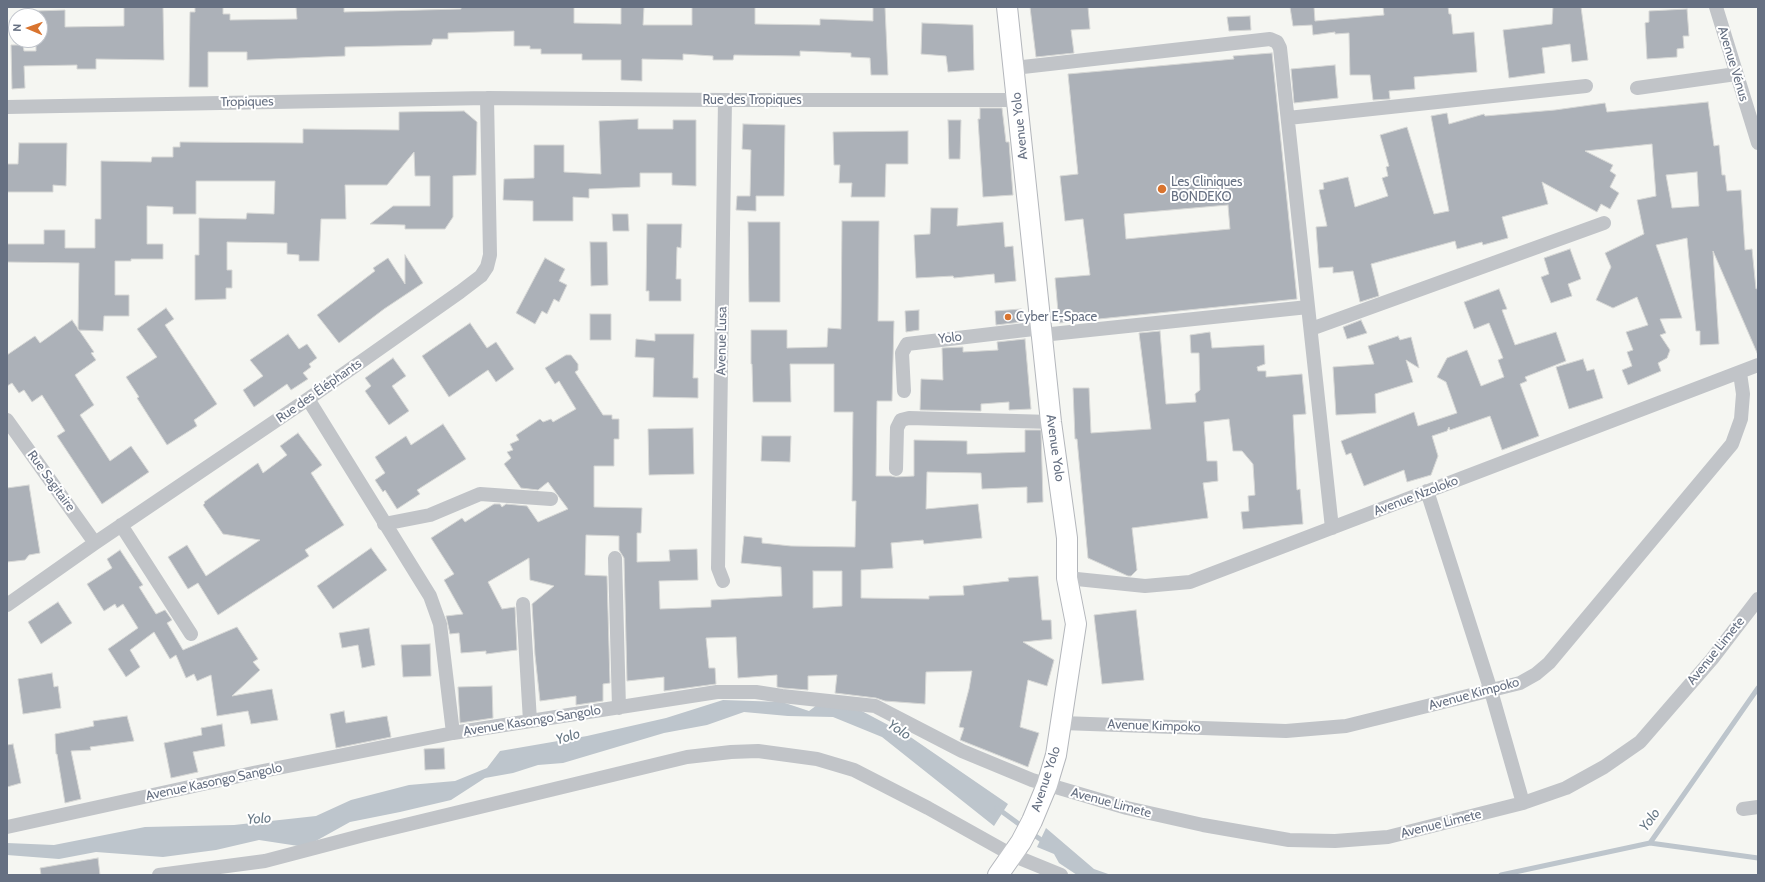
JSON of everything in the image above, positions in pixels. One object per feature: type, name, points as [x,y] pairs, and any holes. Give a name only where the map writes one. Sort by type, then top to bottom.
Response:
[{"type":"street","name":"Avenue Yolo","points":[[998,875],[1016,849],[1032,821],[1047,785],[1056,755],[1062,723],[1076,624],[1067,578],[1067,538],[1051,422],[1007,7]]},
{"type":"street","name":"Avenue Vénus","points":[[1716,7],[1758,143]]},
{"type":"street","points":[[1014,68],[1270,39],[1277,42],[1280,48],[1288,118],[1332,528]]},
{"type":"street","points":[[1637,88],[1736,74]]},
{"type":"street","points":[[1288,118],[1586,86]]},
{"type":"street","name":"Rue des Tropiques","points":[[487,98],[1017,100]]},
{"type":"street","name":"Tropiques","points":[[7,107],[487,98]]},
{"type":"street","name":"Rue des Éléphants","points":[[7,605],[121,525],[308,399],[481,276],[487,267],[490,255],[487,98]]},
{"type":"street","name":"Avenue Lusa","points":[[723,580],[718,568],[725,100]]},
{"type":"street","points":[[1311,329],[1604,223]]},
{"type":"street","points":[[1042,331],[1308,307]]},
{"type":"street","name":"Yolo","points":[[904,392],[902,353],[907,344],[1042,331]]},
{"type":"street","name":"Avenue Nzoloko","points":[[1067,578],[1144,586],[1190,582],[1758,365]]},
{"type":"street","name":"Avenue Kimpoko","points":[[1062,723],[1286,731],[1346,726],[1520,683],[1536,674],[1549,663],[1732,444],[1741,419],[1743,394],[1740,373]]},
{"type":"street","points":[[308,399],[430,596],[440,624],[453,733]]},
{"type":"street","points":[[896,469],[897,428],[901,420],[909,418],[1051,422]]},
{"type":"street","name":"Rue Sagitaire","points":[[7,420],[95,543]]},
{"type":"street","points":[[1427,491],[1491,691],[1523,803]]},
{"type":"street","points":[[384,524],[430,515],[480,494],[551,499]]},
{"type":"street","points":[[121,525],[191,634]]},
{"type":"street","points":[[615,558],[619,708]]},
{"type":"street","name":"Avenue Limete","points":[[1047,785],[1127,808],[1203,825],[1289,840],[1335,841],[1388,838],[1523,803],[1566,788],[1604,767],[1640,742],[1712,659],[1758,599]]},
{"type":"street","points":[[523,604],[530,721]]},
{"type":"street","name":"Avenue Kasongo Sangolo","points":[[7,827],[254,773],[453,733],[725,692],[756,692],[875,706],[962,751],[1047,785]]},
{"type":"street","points":[[159,875],[265,861],[364,835],[687,757],[731,752],[758,751],[817,759],[854,770],[928,808],[1016,849],[1061,875]]},
{"type":"street","points":[[1743,809],[1758,806]]},
{"type":"shaded area","points":[[723,700],[782,702],[809,711],[821,702],[858,709],[909,736],[1008,804],[994,826],[882,737],[833,717],[788,716],[744,712],[707,725],[664,733],[563,763],[538,765],[513,773],[485,778],[451,800],[350,822],[305,847],[259,840],[216,850],[163,857],[96,852],[59,859],[7,855],[7,843],[54,845],[145,827],[234,825],[316,816],[351,800],[409,785],[455,781],[487,768],[500,751],[587,736],[666,718]]},
{"type":"shaded area","points":[[1046,828],[1094,869],[1111,875],[1077,875],[1059,863],[1054,854],[1037,847]]},
{"type":"building","points":[[124,7],[163,7],[164,60],[96,59],[96,69],[77,69],[77,65],[24,66],[25,88],[12,89],[11,48],[24,48],[24,51],[36,51],[36,48],[48,48],[48,11],[65,10],[65,27],[124,26]]},
{"type":"building","points":[[195,7],[223,7],[223,14],[230,14],[230,20],[297,19],[296,7],[344,7],[344,12],[461,9],[461,7],[574,7],[574,23],[621,24],[621,7],[644,7],[643,25],[692,25],[692,7],[755,7],[755,24],[820,25],[820,19],[873,21],[873,7],[885,7],[888,75],[871,75],[870,58],[851,57],[851,53],[800,51],[800,56],[734,55],[733,60],[713,60],[713,56],[683,54],[683,60],[642,59],[642,81],[621,80],[621,60],[582,60],[582,54],[541,54],[541,49],[530,49],[530,46],[514,46],[514,31],[448,33],[448,39],[433,39],[431,45],[345,47],[345,56],[247,60],[247,52],[208,52],[208,87],[189,87],[190,12],[195,12]]},
{"type":"building","points":[[1030,7],[1088,7],[1090,29],[1071,30],[1074,53],[1036,57]]},
{"type":"building","points":[[1290,7],[1314,7],[1315,21],[1384,15],[1383,7],[1448,7],[1449,14],[1451,14],[1453,34],[1474,32],[1477,72],[1414,77],[1415,89],[1389,91],[1390,99],[1373,100],[1370,75],[1350,75],[1349,33],[1335,34],[1335,32],[1313,35],[1312,25],[1293,26]]},
{"type":"building","points":[[1553,7],[1581,7],[1588,60],[1572,62],[1570,44],[1542,48],[1545,73],[1509,78],[1503,30],[1552,24]]},
{"type":"building","points":[[1687,9],[1689,36],[1683,36],[1684,48],[1677,49],[1677,57],[1647,59],[1645,23],[1649,22],[1649,11]]},
{"type":"building","points":[[1250,16],[1251,30],[1229,31],[1227,17]]},
{"type":"building","points":[[922,23],[973,25],[974,70],[948,72],[946,56],[921,54]]},
{"type":"building","name":"Les Cliniques BONDEKO","points":[[1272,53],[1297,299],[1059,323],[1055,278],[1090,275],[1083,219],[1065,221],[1060,176],[1078,174],[1068,74],[1234,59],[1233,56]],"holes":[[[1228,205],[1230,229],[1126,239],[1124,214]]]},
{"type":"building","points":[[1335,65],[1338,98],[1294,103],[1291,69]]},
{"type":"building","points":[[1708,102],[1714,146],[1719,145],[1722,175],[1725,175],[1727,191],[1741,190],[1745,250],[1752,249],[1756,289],[1758,288],[1758,355],[1713,251],[1719,344],[1700,345],[1700,331],[1696,331],[1687,238],[1656,245],[1682,318],[1660,319],[1666,333],[1660,335],[1670,350],[1667,358],[1658,363],[1661,371],[1628,385],[1622,370],[1632,366],[1627,352],[1633,350],[1626,332],[1648,325],[1637,297],[1613,308],[1596,300],[1611,267],[1605,253],[1644,234],[1637,200],[1656,196],[1652,144],[1585,151],[1613,165],[1610,171],[1616,175],[1610,187],[1619,193],[1610,209],[1601,204],[1597,212],[1542,182],[1548,204],[1502,217],[1508,238],[1483,245],[1482,242],[1457,249],[1455,241],[1371,264],[1379,296],[1360,302],[1353,271],[1333,273],[1333,267],[1319,268],[1316,227],[1327,226],[1319,190],[1324,189],[1323,183],[1348,177],[1355,207],[1388,196],[1382,178],[1388,176],[1386,167],[1389,166],[1380,135],[1407,127],[1434,214],[1449,211],[1431,116],[1447,113],[1449,124],[1484,114],[1485,116],[1555,110],[1605,103],[1607,112]],"holes":[[[1697,172],[1699,206],[1672,208],[1666,175]]]},
{"type":"building","points":[[980,108],[1002,108],[1006,142],[1009,142],[1013,195],[983,197],[978,119],[980,119]]},
{"type":"building","points":[[464,111],[477,122],[476,175],[453,176],[453,217],[445,229],[405,229],[405,225],[370,224],[393,206],[430,206],[430,176],[415,176],[414,152],[387,185],[345,185],[346,219],[321,219],[319,261],[299,261],[299,255],[287,254],[287,243],[227,242],[227,270],[232,270],[232,288],[226,288],[226,299],[195,300],[195,255],[199,255],[199,218],[246,219],[247,213],[274,214],[275,181],[196,181],[196,214],[173,214],[173,207],[147,206],[147,244],[163,244],[163,259],[131,259],[131,261],[115,261],[115,295],[129,295],[129,316],[104,316],[103,331],[78,330],[79,263],[7,262],[7,244],[44,244],[44,230],[65,230],[65,248],[95,248],[95,219],[101,219],[101,161],[151,162],[152,157],[173,157],[173,147],[180,147],[180,142],[303,143],[303,129],[399,130],[399,112]]},
{"type":"building","points":[[638,119],[638,129],[673,129],[673,120],[696,120],[696,186],[672,185],[672,173],[640,173],[640,187],[589,189],[589,198],[573,197],[573,221],[533,221],[533,201],[503,200],[504,179],[534,178],[534,145],[564,145],[564,172],[601,174],[599,121]]},
{"type":"building","points":[[948,120],[961,120],[960,159],[949,159]]},
{"type":"building","points":[[743,124],[785,125],[784,196],[756,196],[756,211],[736,210],[737,196],[750,196],[751,150],[742,149]]},
{"type":"building","points":[[908,131],[908,164],[886,164],[885,197],[851,197],[852,183],[839,183],[840,165],[834,165],[833,132]]},
{"type":"building","points":[[19,143],[67,143],[66,186],[53,185],[53,192],[7,192],[7,164],[18,164]]},
{"type":"building","points":[[931,208],[958,208],[957,226],[1003,222],[1005,247],[1013,246],[1016,281],[995,283],[994,274],[954,278],[953,276],[916,278],[914,235],[930,234]]},
{"type":"building","points":[[612,214],[628,214],[629,231],[613,231]]},
{"type":"building","points":[[842,221],[879,221],[878,321],[894,321],[892,401],[877,401],[876,476],[914,476],[914,440],[967,441],[967,454],[1025,452],[1025,430],[1041,430],[1043,502],[1027,503],[1027,487],[982,489],[981,473],[927,472],[926,509],[978,504],[982,538],[924,544],[923,540],[891,543],[893,568],[861,570],[861,598],[929,599],[929,596],[964,595],[963,586],[1009,581],[1008,578],[1038,576],[1042,620],[1051,620],[1052,639],[1023,642],[1054,660],[1047,686],[1028,680],[1020,727],[1039,733],[1028,767],[960,740],[964,728],[959,727],[972,671],[926,672],[925,704],[885,701],[876,698],[835,693],[837,675],[808,676],[808,690],[783,688],[777,687],[777,675],[738,678],[736,637],[706,638],[709,668],[715,668],[716,684],[664,691],[664,677],[627,681],[624,558],[619,550],[619,536],[586,535],[585,575],[607,576],[610,683],[603,684],[603,701],[576,705],[576,696],[540,701],[535,655],[532,604],[554,586],[530,580],[529,558],[488,582],[502,609],[515,607],[517,650],[486,654],[486,651],[461,653],[459,633],[450,634],[446,616],[463,614],[444,580],[454,574],[431,538],[462,518],[465,522],[494,504],[500,504],[502,507],[506,504],[527,506],[538,522],[568,509],[548,482],[538,490],[521,488],[504,464],[511,458],[507,452],[513,450],[510,444],[519,440],[516,435],[540,419],[543,422],[551,419],[553,422],[576,409],[559,381],[555,384],[545,368],[566,355],[571,355],[578,364],[578,370],[575,372],[603,415],[612,415],[612,419],[619,419],[619,439],[614,439],[614,466],[594,466],[594,507],[642,508],[641,533],[637,533],[637,562],[670,561],[669,550],[697,549],[698,580],[659,581],[660,609],[711,607],[711,600],[782,596],[781,567],[741,563],[744,536],[762,538],[762,543],[791,546],[855,547],[856,501],[852,501],[853,412],[834,412],[834,364],[790,364],[791,402],[753,402],[751,330],[787,330],[787,348],[827,347],[828,328],[841,329]],"holes":[[[813,571],[842,571],[842,606],[813,608]]]},
{"type":"building","points":[[748,222],[780,222],[780,302],[749,302]]},
{"type":"building","points":[[647,224],[682,224],[681,248],[677,247],[676,279],[681,279],[681,301],[649,301],[649,291],[646,291]]},
{"type":"building","points":[[590,242],[607,242],[608,285],[591,286]]},
{"type":"building","points":[[1570,249],[1581,279],[1568,284],[1572,296],[1551,303],[1541,277],[1549,274],[1544,258]]},
{"type":"building","points":[[405,255],[423,283],[384,309],[339,343],[317,315],[375,271],[373,268],[388,258],[405,284]]},
{"type":"building","points":[[545,258],[565,269],[559,281],[567,285],[559,302],[554,299],[547,314],[542,311],[535,324],[516,313]]},
{"type":"building","points":[[1499,289],[1507,309],[1502,310],[1515,345],[1556,332],[1566,361],[1525,377],[1527,381],[1520,384],[1539,436],[1502,450],[1490,416],[1450,430],[1449,427],[1447,431],[1432,436],[1438,456],[1431,475],[1407,482],[1404,470],[1364,486],[1351,453],[1346,455],[1341,441],[1414,412],[1418,426],[1457,413],[1446,382],[1437,377],[1447,358],[1467,350],[1481,386],[1504,377],[1498,360],[1503,358],[1489,323],[1474,329],[1464,302]]},
{"type":"building","points":[[166,308],[174,319],[165,325],[217,404],[194,420],[197,426],[167,445],[137,398],[139,397],[126,377],[157,357],[137,329]]},
{"type":"building","name":"Cyber E-Space","points":[[1021,309],[1022,322],[996,325],[995,311]]},
{"type":"building","points":[[919,310],[919,330],[906,332],[905,311]]},
{"type":"building","points":[[590,314],[611,314],[611,340],[590,340]]},
{"type":"building","points":[[72,320],[94,352],[91,353],[96,360],[75,375],[94,405],[80,415],[110,461],[131,446],[149,472],[102,504],[57,436],[65,431],[42,395],[32,402],[24,390],[19,393],[12,383],[7,386],[7,355],[35,336],[40,343]]},
{"type":"building","points":[[1361,320],[1367,333],[1347,339],[1343,327]]},
{"type":"building","points":[[470,323],[487,348],[496,342],[514,369],[496,382],[488,370],[449,397],[422,356]]},
{"type":"building","points":[[1160,331],[1166,404],[1196,402],[1195,394],[1200,390],[1199,353],[1191,353],[1190,335],[1210,332],[1212,348],[1264,345],[1265,364],[1257,367],[1258,371],[1266,371],[1266,377],[1302,374],[1306,414],[1293,415],[1297,490],[1300,489],[1303,524],[1243,529],[1241,512],[1249,511],[1248,496],[1255,495],[1253,464],[1242,451],[1233,451],[1229,419],[1204,422],[1207,461],[1217,461],[1218,481],[1203,483],[1208,518],[1132,528],[1137,570],[1131,576],[1128,576],[1088,558],[1077,439],[1075,439],[1073,388],[1089,388],[1091,433],[1151,429],[1139,333]]},
{"type":"building","points":[[288,334],[299,349],[307,344],[317,358],[309,364],[311,367],[303,373],[308,379],[291,390],[287,384],[254,407],[243,390],[263,376],[250,360]]},
{"type":"building","points":[[655,334],[694,334],[693,378],[698,378],[698,398],[653,397],[654,358],[635,357],[636,339],[655,341]]},
{"type":"building","points":[[1398,336],[1400,340],[1411,337],[1419,368],[1406,360],[1413,382],[1375,394],[1376,413],[1336,415],[1333,367],[1374,364],[1368,346]]},
{"type":"building","points":[[1025,339],[1031,409],[1009,410],[1009,402],[981,404],[981,411],[920,410],[921,379],[943,380],[942,348],[963,347],[963,352],[998,350],[997,342]]},
{"type":"building","points":[[393,358],[406,376],[392,386],[409,411],[389,425],[365,391],[371,386],[365,378]]},
{"type":"building","points":[[1583,359],[1587,371],[1594,369],[1603,398],[1569,409],[1556,367]]},
{"type":"building","points":[[443,424],[466,459],[417,490],[420,494],[397,509],[385,490],[383,492],[375,480],[385,473],[375,457],[406,436],[411,445]]},
{"type":"building","points":[[693,428],[694,474],[649,475],[648,429]]},
{"type":"building","points":[[298,433],[322,465],[311,473],[344,525],[305,550],[309,556],[218,615],[198,583],[188,589],[168,557],[187,545],[206,576],[260,540],[223,534],[203,505],[205,503],[204,502],[258,463],[263,473],[287,455],[280,446]]},
{"type":"building","points":[[762,436],[791,436],[790,462],[761,461]]},
{"type":"building","points":[[29,485],[40,553],[29,555],[25,560],[7,562],[7,488]]},
{"type":"building","points":[[371,548],[387,570],[333,609],[317,586]]},
{"type":"building","points":[[120,550],[143,585],[139,587],[156,614],[165,610],[172,620],[167,623],[183,650],[237,627],[258,659],[253,662],[260,670],[232,696],[272,689],[278,720],[251,724],[248,711],[217,716],[211,675],[197,681],[194,674],[186,678],[176,655],[170,659],[154,632],[130,650],[140,667],[126,677],[108,649],[138,628],[123,604],[117,608],[115,604],[104,611],[87,584],[112,568],[107,559]]},
{"type":"building","points":[[58,602],[72,623],[41,644],[28,622]]},
{"type":"building","points":[[1136,610],[1144,680],[1102,684],[1094,615]]},
{"type":"building","points":[[369,628],[375,665],[362,668],[358,645],[342,648],[339,633]]},
{"type":"building","points":[[430,644],[431,676],[403,677],[401,645]]},
{"type":"building","points":[[52,673],[54,687],[58,686],[61,708],[23,714],[18,679]]},
{"type":"building","points":[[492,686],[493,718],[460,723],[458,687]]},
{"type":"building","points":[[344,711],[346,723],[387,716],[391,737],[336,748],[330,714]]},
{"type":"building","points":[[127,716],[134,741],[90,747],[91,750],[71,751],[81,799],[65,803],[56,754],[55,734],[94,726],[93,721]]},
{"type":"building","points":[[222,724],[225,746],[193,752],[198,772],[171,778],[164,743],[202,735],[201,728]]},
{"type":"building","points":[[13,744],[21,783],[7,787],[7,745]]},
{"type":"building","points":[[444,748],[445,769],[425,770],[424,749]]},
{"type":"building","points":[[98,858],[100,875],[41,875],[40,868]]},
{"type":"waterway","name":"Yolo","points":[[1501,875],[1650,843],[1758,688]]},
{"type":"waterway","name":"Yolo","points":[[997,808],[1023,827]]},
{"type":"waterway","name":"Yolo","points":[[1031,833],[1046,843]]},
{"type":"waterway","points":[[1650,843],[1758,858]]},
{"type":"place","name":"Les Cliniques BONDEKO","points":[[1162,189]]},
{"type":"place","name":"Cyber E-Space","points":[[1008,317]]}]
